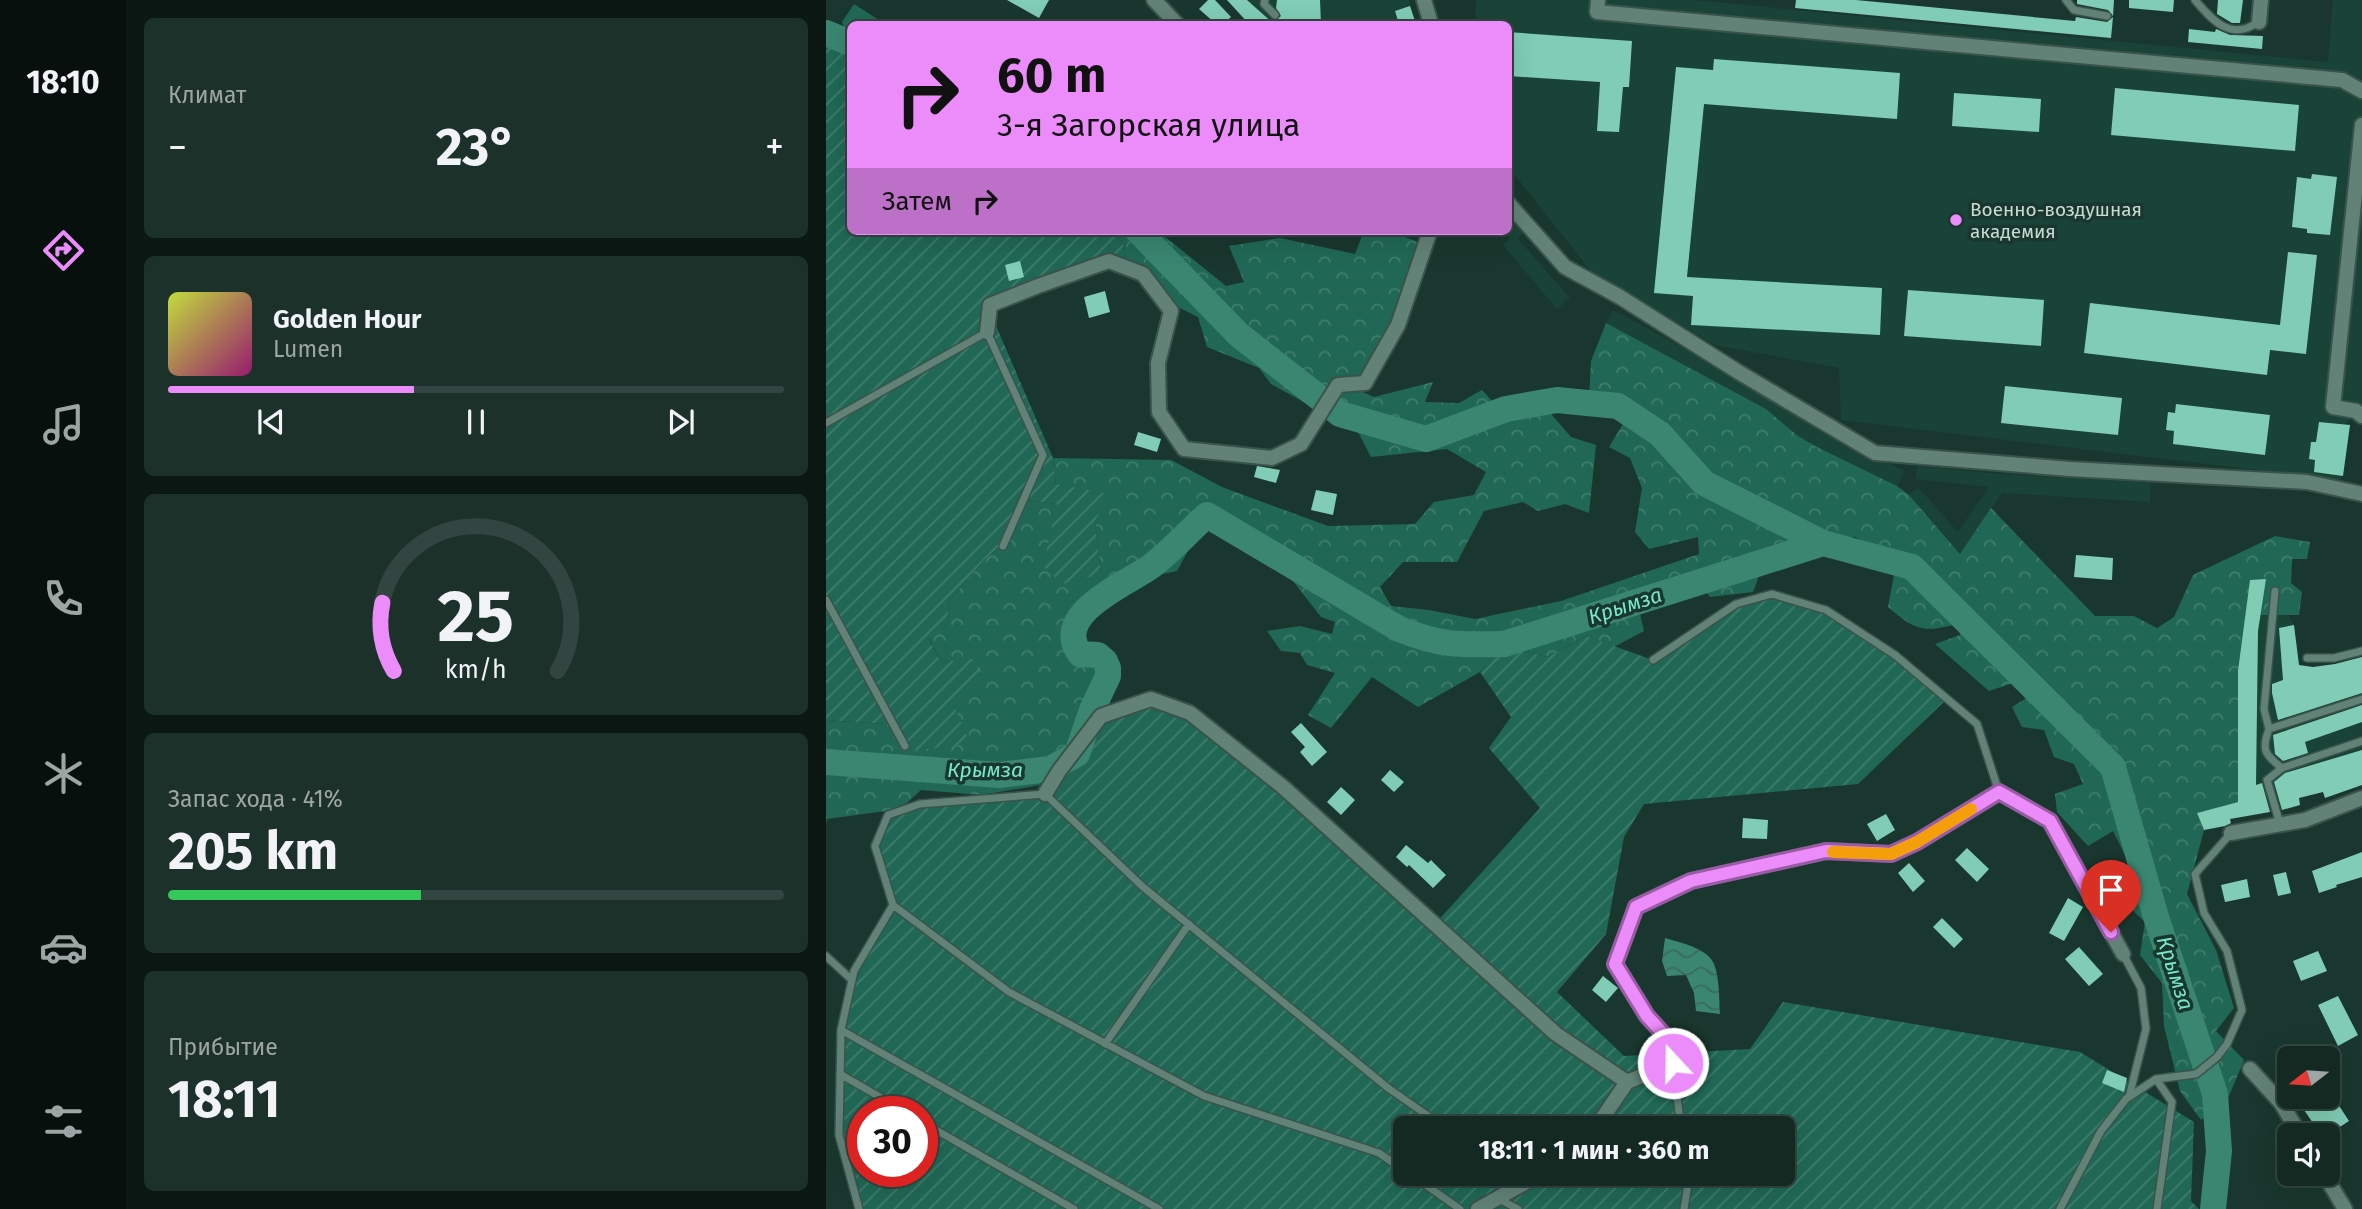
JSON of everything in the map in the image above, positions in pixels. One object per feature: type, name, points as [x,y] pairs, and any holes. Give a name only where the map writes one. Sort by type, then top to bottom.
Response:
[{"type":"street","points":[[1154,0],[1174,21]]},
{"type":"street","points":[[1424,0],[1431,21]]},
{"type":"street","points":[[1598,0],[1597,12],[2342,80],[2362,91]]},
{"type":"street","points":[[2259,22],[2261,0]]},
{"type":"street","points":[[2362,125],[2333,407],[2357,411],[2362,416]]},
{"type":"street","points":[[1512,207],[1565,267],[1620,297],[1740,373],[1875,453],[2070,469],[2306,482],[2362,494]]},
{"type":"street","points":[[987,332],[990,305],[1038,286],[1110,261],[1143,274],[1171,311],[1158,363],[1159,412],[1184,449],[1272,458],[1301,444],[1338,385],[1365,383],[1398,325],[1429,235]]},
{"type":"street","points":[[1045,794],[1101,716],[1151,699],[1190,713],[1283,787],[1556,1034],[1627,1082]]},
{"type":"street","points":[[1604,1116],[1627,1082],[1673,1063],[1668,1039],[1647,1016],[1615,964],[1636,907],[1691,881],[1826,851],[1891,854],[1917,842],[1999,792],[2050,821],[2123,954]]},
{"type":"street","points":[[2231,833],[2305,820],[2362,797]]},
{"type":"street","points":[[2250,1069],[2281,1103],[2293,1123]]},
{"type":"street","points":[[1478,1209],[1521,1186]]},
{"type":"street","points":[[2331,1186],[2345,1209]]},
{"type":"lane","points":[[1265,0],[1264,5],[1275,15]]},
{"type":"lane","points":[[2066,0],[2074,10],[2107,16]]},
{"type":"lane","points":[[2195,0],[2221,26],[2241,29],[2259,22]]},
{"type":"lane","points":[[826,423],[987,332],[1043,455],[1003,546]]},
{"type":"lane","points":[[2275,591],[2263,709],[2269,729],[2264,743],[2268,757],[2282,768]]},
{"type":"lane","points":[[1653,660],[1735,604],[1772,594],[1826,610],[1895,655],[1977,724],[1999,792]]},
{"type":"lane","points":[[826,600],[905,746]]},
{"type":"lane","points":[[2307,659],[2334,658],[2362,651]]},
{"type":"lane","points":[[2269,729],[2362,699]]},
{"type":"lane","points":[[2280,825],[2267,780],[2282,768],[2362,741]]},
{"type":"lane","points":[[1393,1163],[1379,1153],[1204,1096],[1009,992],[893,905],[875,846],[888,815],[920,804],[1045,794],[1143,887],[1388,1088],[1428,1116]]},
{"type":"lane","points":[[2060,1209],[2101,1131],[2129,1098],[2156,1079],[2196,1074],[2217,1057],[2227,1044],[2242,1010],[2227,951],[2204,913],[2195,874],[2231,833]]},
{"type":"lane","points":[[859,1209],[839,1135],[841,1030],[854,971],[893,905]]},
{"type":"lane","points":[[1105,1044],[1189,924]]},
{"type":"lane","points":[[2123,954],[2141,988],[2146,1028],[2129,1098]]},
{"type":"lane","points":[[826,956],[852,980]]},
{"type":"lane","points":[[841,1030],[1159,1209]]},
{"type":"lane","points":[[1673,1063],[1679,1116]]},
{"type":"lane","points":[[840,1074],[878,1096]]},
{"type":"lane","points":[[2156,1079],[2172,1102],[2157,1209]]},
{"type":"lane","points":[[938,1131],[1074,1209]]},
{"type":"lane","points":[[1427,1186],[1460,1209]]},
{"type":"lane","points":[[1684,1209],[1688,1186]]},
{"type":"lane","points":[[1498,1198],[1518,1209]]},
{"type":"shaded area","points":[[1228,0],[1409,0],[1412,21],[1258,21],[1242,8],[1231,5]]},
{"type":"shaded area","name":"Военно-воздушная академия","points":[[1476,0],[1695,0],[2328,62],[2333,0],[2362,0],[2362,408],[2345,424],[2341,480],[1841,420],[1839,368],[1715,345],[1591,271],[1512,172],[1512,21],[1475,21]]},
{"type":"shaded area","points":[[1512,218],[1523,233],[1518,239],[1570,298],[1557,309],[1503,245],[1510,238],[1507,235],[1512,235]]},
{"type":"shaded area","points":[[1613,310],[1778,399],[1821,432],[1905,471],[1897,486],[1817,447],[1798,436],[1766,409],[1606,323]]},
{"type":"shaded area","points":[[1917,466],[2151,483],[2150,502],[2002,493],[1961,555],[1909,495],[1918,487],[1958,532],[1989,487],[1916,479]]},
{"type":"shaded area","points":[[2266,579],[2294,625],[2296,679],[2362,658],[2362,765],[2304,785],[2279,810],[2272,812],[2247,805],[2246,631]]},
{"type":"green space","points":[[854,4],[880,21],[847,21],[847,35],[842,22]]},
{"type":"green space","points":[[826,43],[847,51],[847,235],[1113,235],[1123,242],[1125,262],[987,305],[1053,458],[1056,484],[1109,494],[1095,521],[1101,574],[1062,584],[1043,566],[1057,504],[1024,500],[1012,535],[983,561],[948,602],[949,623],[929,639],[941,662],[974,659],[980,673],[955,708],[970,744],[902,752],[886,724],[826,720]]},
{"type":"green space","points":[[1113,235],[1163,235],[1226,286],[1244,282],[1229,246],[1280,238],[1355,254],[1362,235],[1399,235],[1424,244],[1366,375],[1341,382],[1374,397],[1433,382],[1425,402],[1459,403],[1482,390],[1502,412],[1539,400],[1571,437],[1596,445],[1589,513],[1565,504],[1538,511],[1523,502],[1484,511],[1457,562],[1403,562],[1380,587],[1391,606],[1475,619],[1561,601],[1699,554],[1698,537],[1649,549],[1635,532],[1642,488],[1630,458],[1609,447],[1626,419],[1589,398],[1591,361],[1606,323],[1766,409],[1798,436],[1817,447],[1897,486],[1909,495],[1960,554],[1991,508],[2095,616],[2134,616],[2157,628],[2174,617],[2193,575],[2275,536],[2310,542],[2307,559],[2292,559],[2291,583],[2302,592],[2299,615],[2260,615],[2238,671],[2238,802],[2197,813],[2204,830],[2187,894],[2216,950],[2234,1008],[2216,1031],[2244,1060],[2229,1096],[2201,1120],[2180,1091],[2164,1026],[2162,983],[2140,955],[2145,922],[2126,904],[2129,863],[2113,831],[2088,846],[2057,812],[2055,794],[2083,784],[2074,764],[2054,757],[2044,730],[2022,727],[2012,707],[2035,693],[2031,677],[1989,691],[1935,644],[1960,635],[1958,624],[1920,628],[1905,621],[1888,607],[1897,558],[1855,537],[1766,557],[1753,592],[1710,597],[1698,580],[1635,592],[1644,631],[1614,647],[1586,636],[1548,657],[1501,646],[1480,672],[1418,707],[1372,677],[1331,728],[1308,715],[1335,673],[1307,665],[1300,653],[1281,651],[1267,631],[1300,626],[1332,634],[1335,622],[1321,617],[1258,536],[1207,516],[1177,571],[1117,583],[1084,634],[1097,669],[1102,718],[1071,762],[1040,770],[1040,785],[982,795],[921,790],[900,809],[827,819],[826,824],[826,720],[886,724],[955,708],[974,660],[941,662],[929,638],[949,623],[948,602],[983,561],[1012,535],[1024,500],[1057,504],[1101,574],[1095,521],[1056,484],[1053,458],[1171,460],[1222,487],[1328,526],[1415,524],[1434,502],[1474,495],[1486,472],[1447,449],[1371,457],[1358,432],[1271,384],[1259,368],[1207,347],[1198,317],[1162,299],[1125,262],[1123,242]]},
{"type":"green space","points":[[1772,594],[1826,610],[1895,655],[1947,699],[1858,784],[1644,804],[1624,837],[1606,934],[1557,992],[1624,1056],[1750,1049],[1783,1002],[2080,1052],[2194,1122],[2191,1201],[2199,1209],[859,1209],[853,1187],[938,1187],[938,1096],[847,1096],[847,1165],[839,1135],[841,1030],[854,971],[893,905],[875,846],[888,815],[920,804],[1045,794],[1101,716],[1151,699],[1190,713],[1435,924],[1540,808],[1489,748],[1511,717],[1480,672],[1501,646],[1548,657],[1586,636],[1653,660],[1736,604]]},
{"type":"water","points":[[1665,938],[1696,948],[1711,959],[1718,978],[1720,1014],[1696,1011],[1694,993],[1686,975],[1667,976],[1662,961]]},
{"type":"building","points":[[1007,0],[1049,0],[1039,18]]},
{"type":"building","points":[[1208,0],[1215,0],[1231,17],[1226,21],[1213,21],[1199,9]]},
{"type":"building","points":[[1227,0],[1247,0],[1271,21],[1246,21]]},
{"type":"building","points":[[1277,0],[1320,0],[1321,21],[1275,21],[1281,16],[1276,8]]},
{"type":"building","points":[[1796,0],[1856,0],[2075,21],[2076,17],[2107,22],[2113,17],[2111,38],[1795,8]]},
{"type":"building","points":[[2077,0],[2114,0],[2113,16],[2108,10],[2077,4]]},
{"type":"building","points":[[2129,0],[2174,0],[2173,12],[2129,8]]},
{"type":"building","points":[[2218,0],[2243,0],[2240,23],[2232,23],[2217,14]]},
{"type":"building","points":[[1410,6],[1415,21],[1398,21],[1395,11]]},
{"type":"building","points":[[2189,29],[2215,32],[2216,29],[2230,35],[2263,36],[2262,49],[2188,42]]},
{"type":"building","points":[[1512,32],[1632,41],[1629,87],[1623,87],[1619,132],[1597,131],[1600,82],[1512,76]]},
{"type":"building","points":[[1714,59],[1900,73],[1897,119],[1704,104],[1687,277],[1882,288],[1880,335],[1691,325],[1693,296],[1654,293],[1676,67],[1713,70]]},
{"type":"building","points":[[2115,88],[2299,105],[2295,151],[2111,135]]},
{"type":"building","points":[[1954,93],[2041,99],[2039,132],[1952,126]]},
{"type":"building","points":[[2312,174],[2337,177],[2330,235],[2307,233],[2307,229],[2292,227],[2297,177],[2311,179]]},
{"type":"building","points":[[2288,252],[2317,255],[2306,354],[2270,350],[2267,375],[2084,353],[2090,303],[2280,325]]},
{"type":"building","points":[[1020,261],[1024,277],[1009,281],[1005,265]]},
{"type":"building","points":[[1908,290],[2044,300],[2041,346],[1904,336]]},
{"type":"building","points":[[1105,291],[1110,312],[1089,318],[1084,297]]},
{"type":"building","points":[[2005,386],[2122,398],[2118,435],[2001,423]]},
{"type":"building","points":[[2176,404],[2270,415],[2265,455],[2173,444],[2174,431],[2166,430],[2168,412],[2175,413]]},
{"type":"building","points":[[2319,422],[2350,425],[2343,476],[2314,472],[2315,460],[2309,459],[2311,442],[2316,442]]},
{"type":"building","points":[[1138,432],[1161,439],[1157,452],[1134,445]]},
{"type":"building","points":[[1257,466],[1280,470],[1276,483],[1254,477]]},
{"type":"building","points":[[1316,490],[1337,494],[1333,515],[1311,510]]},
{"type":"building","points":[[2076,555],[2113,558],[2112,580],[2074,577]]},
{"type":"building","points":[[2266,579],[2258,631],[2256,785],[2262,783],[2270,812],[2230,819],[2231,823],[2225,826],[2204,830],[2197,813],[2238,802],[2238,671],[2250,580]]},
{"type":"building","points":[[2294,625],[2299,665],[2313,667],[2362,657],[2362,693],[2278,720],[2272,684],[2283,680],[2279,628]]},
{"type":"building","points":[[2362,705],[2362,722],[2305,742],[2308,753],[2283,761],[2275,754],[2273,735]]},
{"type":"building","points":[[1301,723],[1327,752],[1312,766],[1300,752],[1305,747],[1291,732]]},
{"type":"building","points":[[2362,750],[2362,785],[2325,798],[2323,792],[2299,798],[2300,805],[2282,810],[2274,782],[2285,773]]},
{"type":"building","points":[[1390,770],[1404,782],[1394,792],[1381,780]]},
{"type":"building","points":[[1341,787],[1355,800],[1341,815],[1327,802]]},
{"type":"building","points":[[1886,814],[1895,830],[1877,841],[1867,824]]},
{"type":"building","points":[[1743,818],[1768,820],[1767,839],[1742,838]]},
{"type":"building","points":[[1406,845],[1428,863],[1431,860],[1446,875],[1433,888],[1409,865],[1407,867],[1396,857]]},
{"type":"building","points":[[1967,848],[1989,869],[1977,882],[1955,860]]},
{"type":"building","points":[[2362,852],[2362,877],[2319,893],[2312,871]]},
{"type":"building","points":[[1909,863],[1925,881],[1913,892],[1898,873]]},
{"type":"building","points":[[2286,872],[2291,893],[2278,896],[2273,875]]},
{"type":"building","points":[[2247,879],[2250,897],[2225,902],[2221,885]]},
{"type":"building","points":[[2068,898],[2083,907],[2064,941],[2049,933]]},
{"type":"building","points":[[1942,918],[1963,939],[1954,948],[1933,927]]},
{"type":"building","points":[[2079,947],[2103,974],[2089,986],[2065,959]]},
{"type":"building","points":[[2318,951],[2327,971],[2301,981],[2293,961]]},
{"type":"building","points":[[1603,976],[1618,988],[1606,1002],[1592,990]]},
{"type":"building","points":[[2338,996],[2358,1035],[2338,1046],[2318,1005]]},
{"type":"building","points":[[2107,1070],[2127,1078],[2124,1092],[2102,1083]]},
{"type":"building","points":[[2340,1107],[2349,1121],[2340,1127],[2340,1123],[2313,1123],[2304,1110],[2340,1110]]},
{"type":"waterway","points":[[826,33],[847,42]]},
{"type":"waterway","points":[[1142,235],[1239,335],[1340,414],[1426,439],[1506,409],[1557,400],[1618,406],[1660,434],[1704,483],[1823,543]]},
{"type":"waterway","name":"Крымза","points":[[826,762],[999,775],[1050,769],[1077,754],[1092,710],[1108,676],[1108,668],[1098,655],[1080,654],[1074,639],[1076,625],[1084,612],[1097,600],[1154,564],[1207,515],[1399,629],[1427,639],[1463,644],[1504,644],[1823,543],[1912,567],[2113,767],[2156,917],[2215,1094],[2219,1151],[2213,1209]]},
{"type":"slow traffic","points":[[1833,852],[1891,854],[1917,842],[1971,809]]},
{"type":"place","name":"Военно-воздушная академия","points":[[1956,220]]},
{"type":"route","points":[[1673,1063],[1668,1039],[1647,1016],[1615,964],[1636,907],[1691,881],[1826,851],[1891,854],[1917,842],[1999,792],[2050,821],[2111,932]]}]
